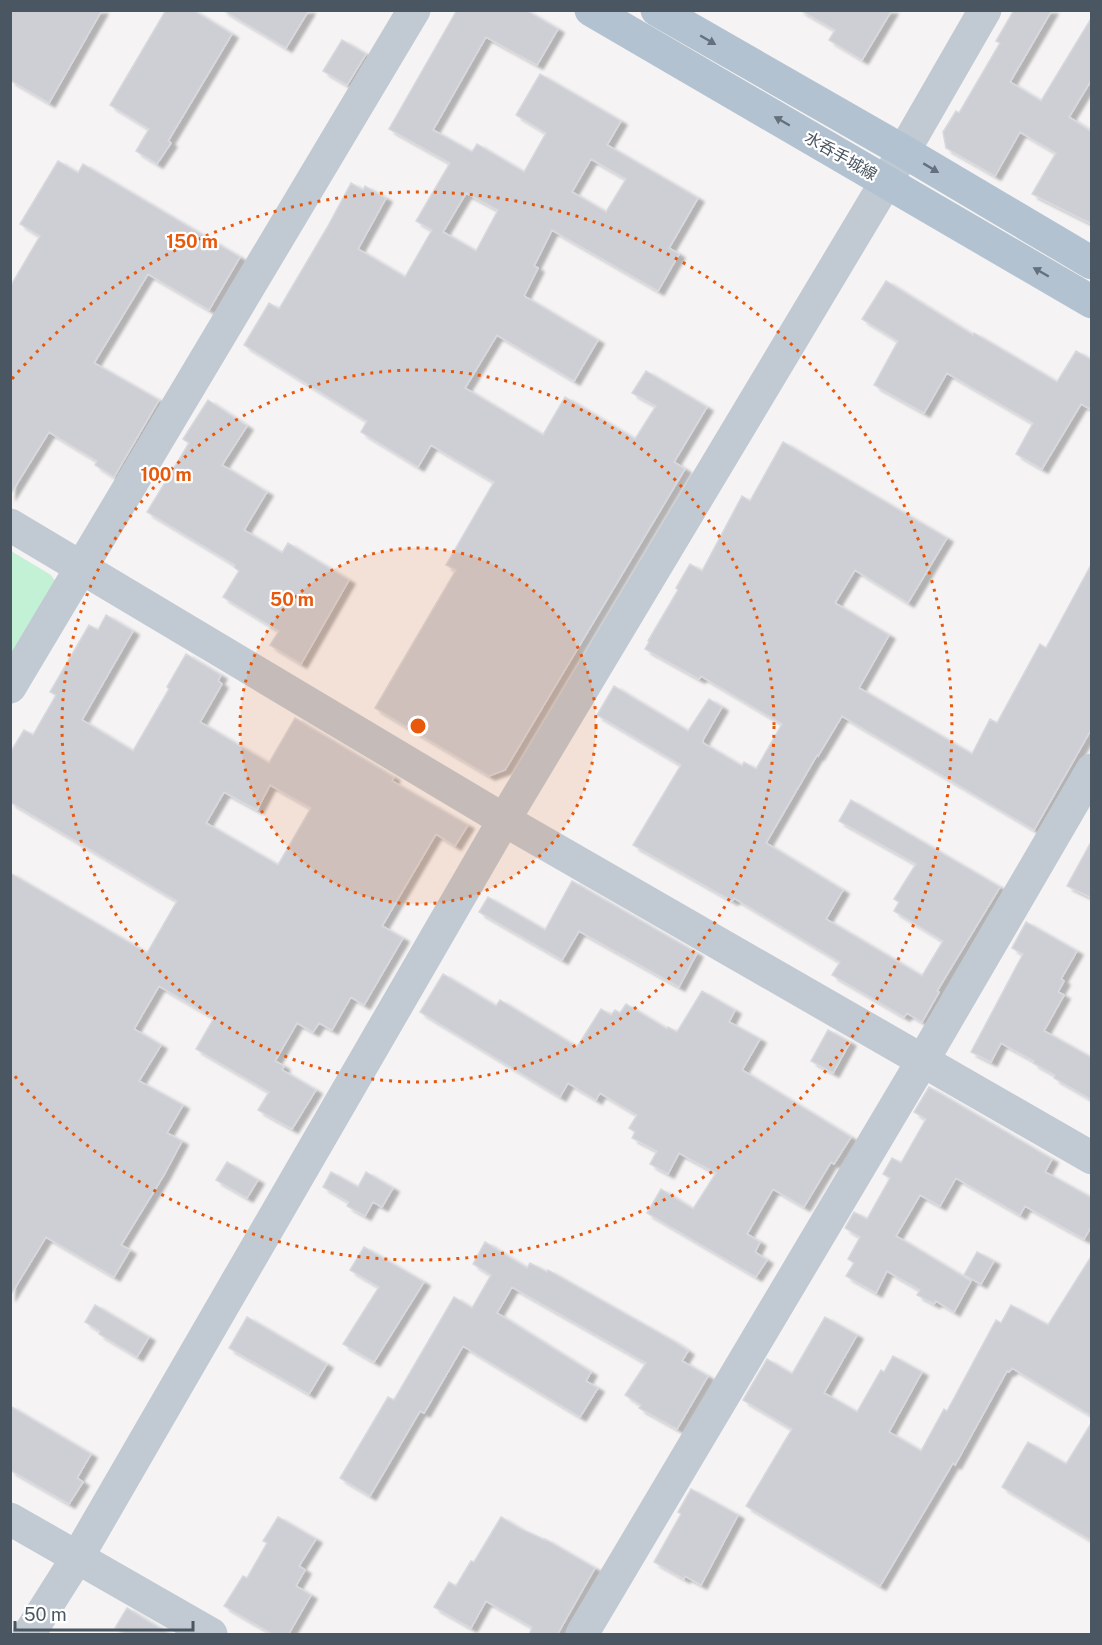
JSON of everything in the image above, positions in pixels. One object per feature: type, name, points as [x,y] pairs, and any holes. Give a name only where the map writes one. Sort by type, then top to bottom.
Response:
[{"type":"main road","name":"水呑手城線","points":[[591,10],[1092,302]]},
{"type":"main road","points":[[657,10],[1092,263]]},
{"type":"street","points":[[10,687],[414,10]]},
{"type":"street","points":[[30,1635],[77,1558],[504,820],[886,182],[985,10]]},
{"type":"street","points":[[10,525],[504,820],[1092,1158]]},
{"type":"street","points":[[582,1635],[1092,770]]},
{"type":"street","points":[[10,1519],[211,1635]]},
{"type":"green space","points":[[11,551],[51,575],[57,584],[11,661]]},
{"type":"building","points":[[10,10],[102,10],[49,103],[10,80]]},
{"type":"building","points":[[166,10],[193,10],[232,34],[168,141],[171,143],[157,164],[136,151],[149,129],[110,105]]},
{"type":"building","points":[[223,10],[309,10],[286,48]]},
{"type":"building","points":[[457,10],[526,10],[558,29],[537,65],[486,37],[433,130],[472,152],[477,144],[524,172],[546,133],[516,115],[540,74],[621,121],[607,145],[698,198],[669,248],[679,254],[658,291],[552,230],[534,266],[538,268],[524,296],[598,340],[574,381],[497,335],[465,388],[543,435],[565,397],[635,439],[656,406],[632,393],[646,371],[707,407],[674,462],[685,469],[505,770],[489,776],[375,708],[456,570],[446,565],[494,482],[431,445],[418,467],[361,432],[367,421],[244,345],[269,303],[279,309],[351,183],[363,190],[365,186],[386,198],[358,249],[405,277],[432,230],[416,221],[450,163],[389,129]],"holes":[[[591,159],[626,179],[606,212],[572,192]],[[466,193],[498,210],[476,251],[443,232]]]},
{"type":"building","points":[[800,10],[892,10],[862,60],[829,40],[835,30]]},
{"type":"building","points":[[1014,10],[1052,10],[1010,82],[1041,101],[1092,17],[1092,79],[1069,117],[1092,132],[1092,224],[1032,194],[1056,153],[1020,132],[995,176],[946,148],[943,132],[956,111],[959,113],[1000,43],[996,41]]},
{"type":"building","points":[[342,40],[366,54],[347,85],[323,71]]},
{"type":"building","points":[[58,161],[78,173],[83,164],[240,257],[209,310],[148,274],[94,363],[159,400],[114,477],[95,465],[97,461],[49,432],[10,495],[10,287],[40,236],[20,224]]},
{"type":"building","points":[[886,281],[973,335],[974,333],[1057,382],[1076,351],[1092,360],[1092,410],[1081,404],[1042,469],[1016,454],[1033,423],[947,373],[924,413],[874,385],[898,341],[862,319]]},
{"type":"building","points":[[208,400],[247,426],[222,465],[267,492],[244,530],[282,553],[288,543],[349,580],[301,664],[270,645],[279,631],[223,597],[239,571],[234,567],[235,565],[147,512],[189,443],[183,439]]},
{"type":"building","points":[[783,442],[947,538],[908,603],[855,570],[835,603],[889,635],[859,688],[972,754],[990,719],[997,723],[1040,644],[1046,648],[1092,563],[1092,728],[1034,830],[842,716],[766,843],[843,890],[826,919],[922,976],[943,941],[894,911],[899,902],[894,899],[916,864],[839,821],[851,800],[1000,887],[937,991],[939,992],[922,1022],[907,1013],[904,1017],[832,975],[840,962],[734,898],[732,901],[633,845],[681,765],[597,715],[614,686],[688,731],[709,699],[722,707],[703,743],[742,766],[744,762],[756,769],[782,724],[701,676],[699,679],[645,649],[690,564],[702,571],[742,496],[750,501]]},
{"type":"building","points":[[106,615],[133,631],[82,720],[133,751],[169,689],[167,687],[186,654],[221,675],[218,681],[222,684],[200,722],[269,763],[295,718],[394,777],[392,781],[468,825],[455,846],[436,834],[382,926],[403,938],[364,1005],[351,997],[332,1030],[319,1023],[313,1032],[297,1023],[275,1061],[284,1066],[282,1070],[316,1090],[292,1129],[258,1110],[269,1092],[196,1049],[214,1018],[159,986],[134,1029],[161,1045],[139,1081],[183,1105],[167,1133],[182,1141],[121,1245],[130,1250],[114,1277],[46,1237],[10,1296],[10,873],[147,953],[177,901],[10,802],[10,753],[24,730],[33,735],[56,695],[50,692],[89,625],[98,630]],"holes":[[[270,785],[311,808],[278,865],[206,823],[224,792],[257,810]]]},
{"type":"building","points":[[1092,840],[1092,898],[1067,886]]},
{"type":"building","points":[[572,881],[697,953],[679,987],[579,931],[562,960],[479,912],[488,897],[545,930]]},
{"type":"building","points":[[1026,922],[1077,951],[1061,979],[1064,981],[1058,992],[1064,995],[1044,1031],[1092,1058],[1092,1100],[1054,1078],[1055,1075],[1033,1063],[1034,1061],[1001,1043],[991,1062],[971,1052],[1023,954],[1012,948]]},
{"type":"building","points":[[443,974],[496,1006],[500,1000],[577,1047],[601,1009],[611,1015],[615,1010],[620,1013],[626,1004],[667,1029],[668,1027],[677,1032],[702,991],[735,1010],[729,1022],[760,1039],[742,1070],[851,1137],[834,1164],[831,1162],[804,1207],[773,1189],[747,1234],[760,1242],[755,1252],[767,1260],[756,1277],[647,1213],[661,1189],[693,1209],[716,1173],[679,1153],[668,1174],[650,1164],[657,1151],[632,1138],[635,1132],[629,1128],[637,1115],[600,1093],[596,1100],[568,1083],[560,1097],[420,1012]]},
{"type":"building","points":[[828,1030],[850,1042],[833,1073],[811,1061]]},
{"type":"building","points":[[929,1087],[1052,1159],[1045,1172],[1092,1198],[1092,1225],[1084,1239],[1025,1206],[1020,1215],[956,1178],[940,1206],[920,1195],[896,1236],[971,1281],[954,1312],[936,1301],[934,1304],[917,1295],[920,1290],[887,1271],[876,1293],[846,1276],[854,1263],[848,1259],[860,1237],[845,1228],[854,1212],[867,1219],[890,1178],[883,1174],[892,1158],[901,1163],[926,1119],[914,1112]]},
{"type":"building","points":[[227,1162],[258,1180],[247,1198],[216,1180]]},
{"type":"building","points":[[331,1172],[358,1187],[366,1172],[393,1188],[382,1207],[373,1202],[365,1216],[347,1206],[349,1202],[323,1187]]},
{"type":"building","points":[[485,1242],[527,1268],[530,1263],[547,1272],[548,1270],[675,1342],[688,1351],[682,1361],[708,1376],[677,1429],[639,1408],[641,1405],[625,1395],[646,1363],[512,1287],[497,1313],[591,1372],[586,1381],[598,1388],[580,1417],[463,1346],[424,1413],[420,1411],[370,1496],[340,1478],[388,1397],[394,1400],[454,1297],[472,1308],[491,1275],[473,1264]]},
{"type":"building","points":[[364,1247],[424,1282],[374,1362],[343,1344],[379,1287],[350,1270]]},
{"type":"building","points":[[977,1252],[994,1261],[981,1284],[964,1275]]},
{"type":"building","points":[[1092,1255],[1092,1416],[1012,1368],[1009,1372],[1007,1371],[955,1465],[953,1463],[880,1586],[746,1506],[792,1429],[743,1400],[767,1359],[792,1374],[825,1317],[857,1335],[824,1393],[857,1412],[881,1370],[884,1372],[893,1356],[922,1372],[889,1432],[921,1451],[944,1409],[947,1411],[996,1320],[1001,1323],[1011,1305],[1048,1325]]},
{"type":"building","points":[[95,1305],[149,1337],[137,1357],[99,1334],[100,1331],[85,1322]]},
{"type":"building","points":[[247,1317],[327,1364],[309,1394],[229,1348]]},
{"type":"building","points":[[10,1406],[91,1454],[77,1478],[83,1482],[69,1504],[10,1470]]},
{"type":"building","points":[[1092,1422],[1092,1541],[1002,1487],[1028,1442],[1066,1464]]},
{"type":"building","points":[[691,1489],[738,1515],[701,1585],[685,1576],[684,1579],[654,1562],[681,1514],[678,1512]]},
{"type":"building","points":[[278,1517],[316,1539],[299,1566],[305,1570],[296,1586],[311,1595],[288,1635],[274,1635],[224,1606],[243,1576],[247,1578],[267,1543],[263,1541]]},
{"type":"building","points":[[501,1517],[595,1568],[557,1635],[529,1635],[532,1627],[486,1601],[471,1628],[434,1607],[449,1582],[456,1586],[471,1561],[474,1562]]},
{"type":"building","points":[[127,1608],[171,1635],[127,1635],[115,1628]]}]
